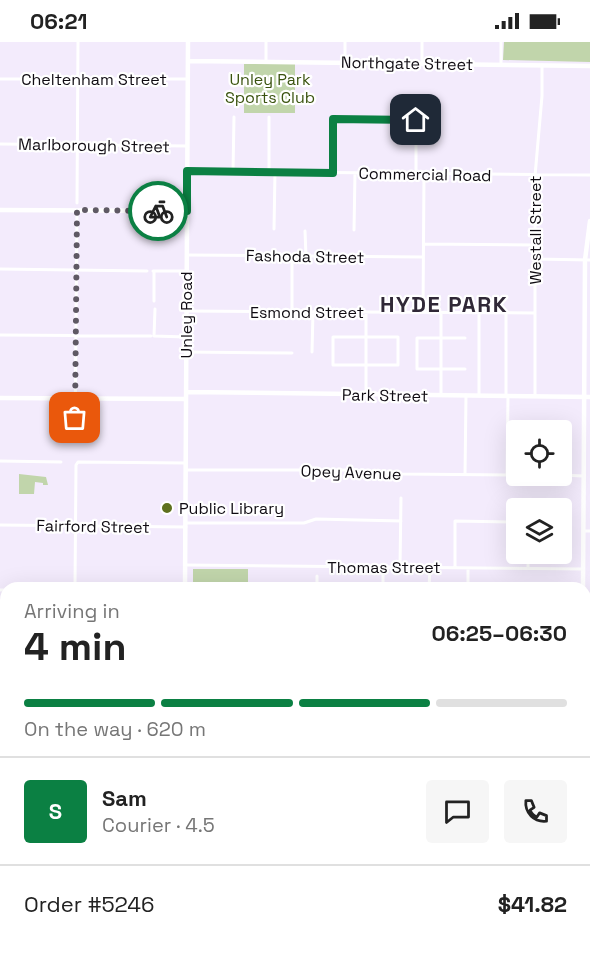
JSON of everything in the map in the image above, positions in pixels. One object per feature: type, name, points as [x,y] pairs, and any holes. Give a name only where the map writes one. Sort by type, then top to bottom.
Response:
[{"type":"main road","name":"Unley Road","points":[[185,582],[188,42]]},
{"type":"main road","name":"Northgate Street","points":[[188,61],[590,66]]},
{"type":"main road","points":[[0,210],[187,211]]},
{"type":"main road","points":[[583,582],[590,221]]},
{"type":"main road","name":"Park Street","points":[[186,392],[587,397]]},
{"type":"main road","points":[[0,398],[186,399]]},
{"type":"street","points":[[77,203],[78,42]]},
{"type":"street","points":[[266,42],[266,62]]},
{"type":"street","points":[[345,42],[345,63]]},
{"type":"street","points":[[422,42],[422,64]]},
{"type":"street","points":[[501,42],[501,64]]},
{"type":"street","name":"Westall Street","points":[[535,396],[535,176],[542,96],[542,65]]},
{"type":"street","name":"Cheltenham Street","points":[[0,79],[188,79]]},
{"type":"street","points":[[233,172],[234,117]]},
{"type":"street","points":[[269,117],[269,172]]},
{"type":"street","points":[[333,173],[333,119],[416,120],[416,175]]},
{"type":"street","name":"Marlborough Street","points":[[0,144],[188,146]]},
{"type":"street","name":"Commercial Road","points":[[187,171],[590,175]]},
{"type":"street","points":[[274,172],[274,229]]},
{"type":"street","points":[[354,230],[355,173]]},
{"type":"street","points":[[423,312],[424,175]]},
{"type":"street","points":[[75,433],[77,210]]},
{"type":"street","points":[[305,231],[306,256]]},
{"type":"street","points":[[423,244],[535,245]]},
{"type":"street","name":"Fashoda Street","points":[[187,255],[423,258]]},
{"type":"street","points":[[292,256],[292,311]]},
{"type":"street","points":[[535,259],[588,260]]},
{"type":"street","points":[[0,269],[147,271]]},
{"type":"street","points":[[154,301],[153,271],[187,271]]},
{"type":"street","points":[[153,336],[155,309]]},
{"type":"street","name":"Esmond Street","points":[[186,311],[535,313]]},
{"type":"street","points":[[312,352],[313,312]]},
{"type":"street","points":[[366,312],[366,394]]},
{"type":"street","points":[[441,312],[441,395]]},
{"type":"street","points":[[479,313],[479,396]]},
{"type":"street","points":[[506,313],[507,420]]},
{"type":"street","points":[[0,335],[186,337]]},
{"type":"street","points":[[333,337],[398,337],[398,364],[366,365],[333,365],[333,337]]},
{"type":"street","points":[[465,338],[417,338],[417,369],[465,369]]},
{"type":"street","points":[[186,352],[292,353]]},
{"type":"street","points":[[465,475],[466,395]]},
{"type":"street","points":[[0,461],[61,462]]},
{"type":"street","points":[[75,582],[76,465],[82,461],[186,463]]},
{"type":"street","name":"Opey Avenue","points":[[186,470],[353,470],[401,474],[506,475]]},
{"type":"street","points":[[572,475],[584,476]]},
{"type":"street","points":[[400,567],[401,498]]},
{"type":"street","name":"Fairford Street","points":[[0,525],[304,523],[316,519],[401,521]]},
{"type":"street","points":[[455,567],[455,521],[506,522]]},
{"type":"street","points":[[583,531],[590,531]]},
{"type":"street","name":"Thomas Street","points":[[185,565],[583,569]]},
{"type":"street","points":[[383,567],[383,582]]},
{"type":"street","points":[[429,582],[430,567]]},
{"type":"street","points":[[468,568],[468,582]]},
{"type":"street","points":[[317,576],[317,582]]},
{"type":"green space","points":[[504,42],[590,42],[590,62],[503,60]]},
{"type":"green space","name":"Unley Park Sports Club","points":[[244,64],[295,64],[295,113],[244,113]]},
{"type":"green space","points":[[19,474],[46,477],[48,485],[35,482],[34,494],[19,494]]},
{"type":"green space","points":[[193,569],[248,569],[248,582],[193,582]]},
{"type":"way so far","points":[[75,418],[77,210],[158,211]]},
{"type":"place","name":"Public Library","points":[[167,508]]},
{"type":"district","name":"HYDE PARK","points":[[444,304]]},
{"type":"route","points":[[158,211],[187,211],[187,171],[333,173],[333,119],[416,120]]}]
